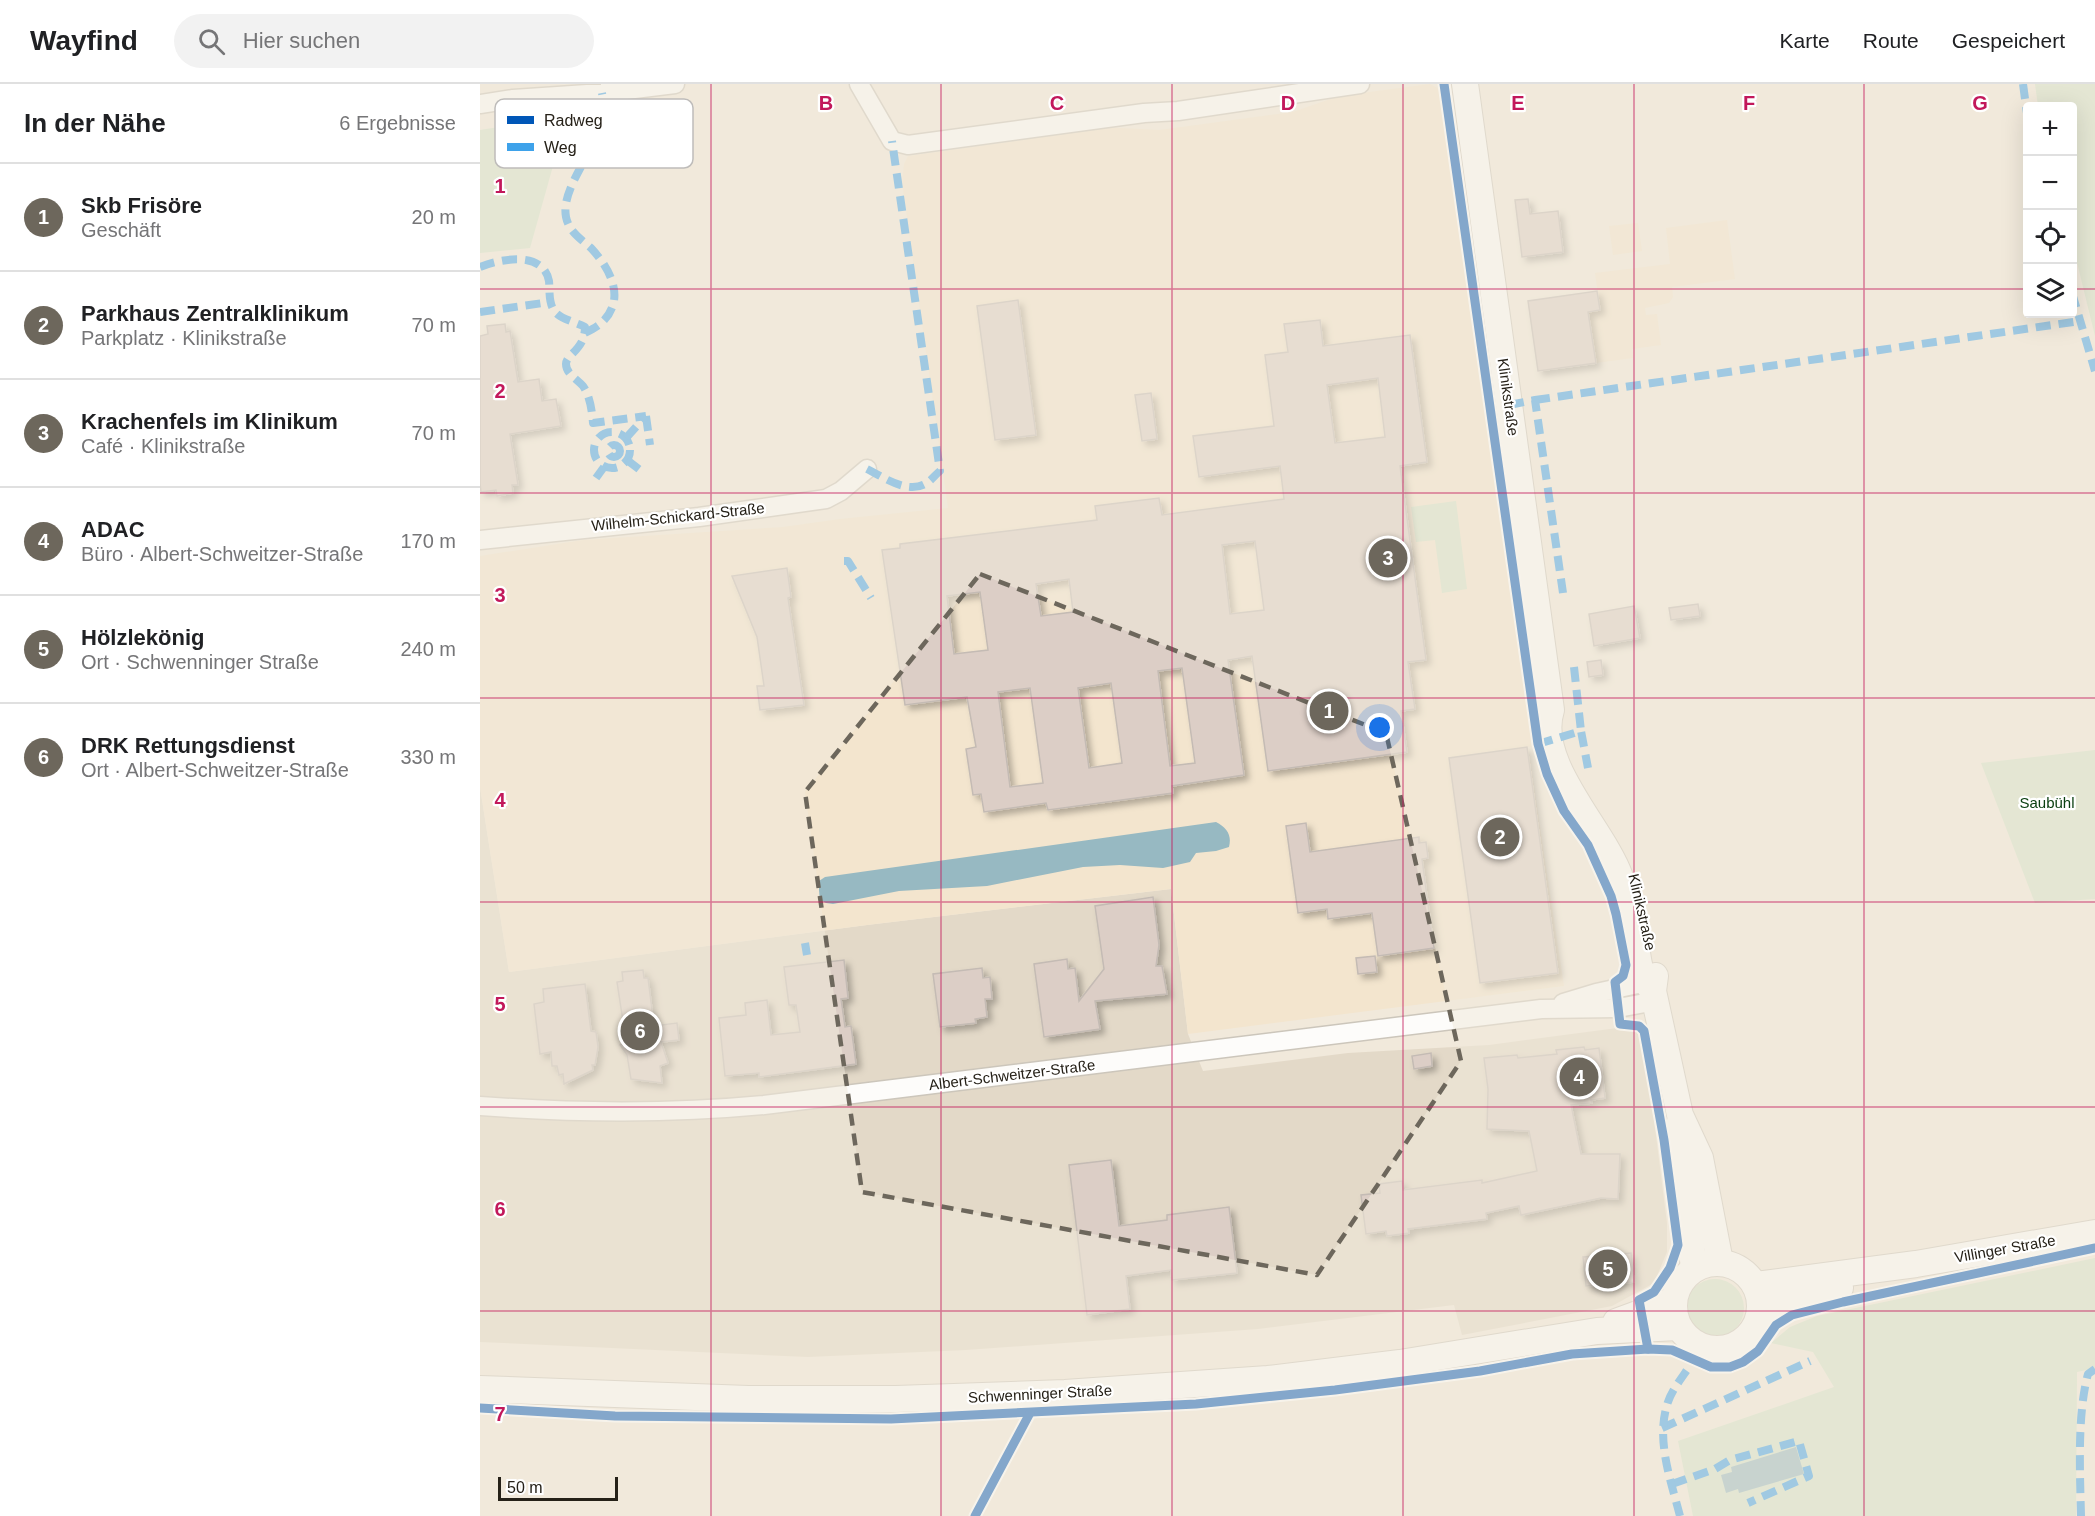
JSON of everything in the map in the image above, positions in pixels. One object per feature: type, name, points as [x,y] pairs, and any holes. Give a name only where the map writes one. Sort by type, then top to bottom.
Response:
[{"type":"main road","name":"Klinikstraße","points":[[1465,84],[1551,710],[1561,716],[1573,761],[1588,794],[1627,854],[1638,883],[1655,970],[1652,991],[1680,1115],[1700,1158],[1720,1262]]},
{"type":"main road","name":"Klinikstraße","points":[[1680,1115],[1679,1148],[1691,1228],[1694,1268]]},
{"type":"main road","name":"Villinger Straße","points":[[1756,1285],[1916,1264],[2095,1233]]},
{"type":"main road","points":[[1720,1262],[1734,1266],[1747,1274],[1756,1285],[1761,1313],[1748,1337],[1725,1350],[1711,1350],[1698,1346],[1686,1338],[1678,1327],[1673,1301],[1684,1277],[1694,1268],[1707,1263],[1720,1262]]},
{"type":"main road","name":"Villinger Straße","points":[[1761,1313],[1916,1264]]},
{"type":"main road","name":"Schwenninger Straße","points":[[1597,1331],[1673,1301]]},
{"type":"main road","name":"Schwenninger Straße","points":[[480,1389],[748,1399],[896,1400],[1065,1393],[1290,1377],[1411,1362],[1597,1331],[1678,1327]]},
{"type":"street","points":[[480,104],[512,92],[602,93],[675,84]]},
{"type":"street","points":[[859,84],[892,141],[908,145],[1144,113],[1178,111],[1360,84]]},
{"type":"street","name":"Wilhelm-Schickard-Straße","points":[[480,540],[699,517],[826,499],[841,491],[867,469]]},
{"type":"street","name":"Albert-Schweitzer-Straße","points":[[480,1106],[606,1112],[701,1111],[764,1106],[1541,1009],[1596,993],[1652,991]]},
{"type":"highlighted area","points":[[980,574],[1386,733],[1461,1061],[1317,1275],[862,1192],[805,792]]},
{"type":"shaded area","points":[[1430,84],[1441,90],[1535,746],[1528,747],[1564,986],[1188,1034],[1171,889],[867,925],[509,972],[480,787],[480,556],[583,540],[783,527],[948,508],[902,182],[904,164],[908,156],[1101,127],[1159,130],[1293,112],[1339,96]]},
{"type":"shaded area","points":[[1727,220],[1735,279],[1672,287],[1673,297],[1669,303],[1645,308],[1646,315],[1657,314],[1661,345],[1632,349],[1633,358],[1596,363],[1588,312],[1600,310],[1595,273],[1670,264],[1666,228]]},
{"type":"shaded area","points":[[1638,223],[1642,251],[1613,255],[1609,226]]},
{"type":"shaded area","points":[[480,787],[509,972],[867,925],[1171,889],[1188,1034],[1203,1071],[1348,1053],[1489,1045],[1625,1027],[1643,1033],[1667,1223],[1667,1252],[1654,1283],[1612,1306],[1462,1335],[1454,1305],[1258,1329],[966,1350],[808,1357],[480,1342]]},
{"type":"green space","points":[[2035,84],[2095,84],[2095,336],[2077,262],[2077,102],[2037,102]]},
{"type":"green space","points":[[495,128],[495,168],[552,168],[530,248],[480,253],[480,130]]},
{"type":"green space","points":[[1456,501],[1467,589],[1442,593],[1435,540],[1416,542],[1411,507]]},
{"type":"green space","name":"Saubühl","points":[[2095,750],[2095,899],[2035,903],[1981,763]]},
{"type":"green space","points":[[2095,1258],[2095,1368],[2077,1372],[2076,1516],[1693,1516],[1678,1441],[1834,1387],[1813,1352],[1771,1343],[1790,1327],[1817,1316]]},
{"type":"green space","points":[[1709,1279],[1721,1279],[1736,1287],[1744,1302],[1744,1314],[1736,1329],[1721,1337],[1709,1337],[1694,1329],[1686,1314],[1686,1302],[1694,1287]]},
{"type":"water","points":[[1216,822],[1228,832],[1229,847],[1196,853],[1190,862],[1163,868],[1120,865],[1083,867],[987,886],[899,891],[833,904],[819,899],[819,881],[825,877]]},
{"type":"water","points":[[1796,1447],[1804,1474],[1739,1493],[1738,1489],[1726,1493],[1721,1475],[1732,1472],[1731,1467]]},
{"type":"building","points":[[1528,199],[1530,214],[1558,211],[1563,252],[1522,257],[1515,200]]},
{"type":"building","points":[[1597,291],[1600,310],[1588,312],[1596,363],[1538,371],[1528,301]]},
{"type":"building","points":[[1018,300],[1036,435],[995,440],[977,306]]},
{"type":"building","points":[[1320,320],[1323,346],[1410,335],[1427,462],[1400,466],[1426,660],[1408,662],[1415,709],[1401,711],[1407,752],[1268,771],[1252,656],[1228,660],[1244,775],[1172,786],[1173,793],[1048,810],[1046,803],[984,812],[981,794],[973,795],[966,749],[976,747],[967,697],[905,705],[882,550],[900,548],[900,544],[1097,520],[1095,506],[1159,498],[1162,515],[1284,499],[1280,466],[1199,477],[1193,436],[1274,426],[1265,355],[1288,352],[1284,324]],"holes":[[[1378,378],[1385,437],[1335,443],[1327,385]],[[1255,541],[1264,610],[1230,614],[1222,545]],[[1069,579],[1073,612],[1041,616],[1036,584]],[[980,592],[988,650],[954,654],[947,596]],[[1182,668],[1195,763],[1170,766],[1158,671]],[[1111,683],[1122,763],[1089,768],[1078,688]],[[1030,688],[1043,783],[1010,787],[998,692]]]},
{"type":"building","points":[[505,324],[506,332],[510,331],[518,382],[539,379],[542,401],[556,399],[561,426],[510,434],[518,485],[512,485],[513,493],[497,496],[496,490],[481,492],[480,483],[480,336],[488,334],[487,326]]},
{"type":"building","points":[[1151,393],[1157,439],[1142,441],[1135,395]]},
{"type":"building","points":[[787,568],[791,597],[788,598],[804,705],[760,710],[757,686],[764,686],[757,637],[732,576]]},
{"type":"building","points":[[1698,604],[1700,616],[1671,620],[1669,608]]},
{"type":"building","points":[[1634,606],[1640,638],[1594,646],[1589,614]]},
{"type":"building","points":[[1601,660],[1603,675],[1589,677],[1587,662]]},
{"type":"building","points":[[1527,747],[1558,973],[1480,983],[1449,758]]},
{"type":"building","points":[[1306,823],[1310,852],[1419,837],[1419,843],[1426,842],[1428,858],[1422,859],[1434,948],[1378,956],[1372,913],[1328,919],[1327,909],[1298,913],[1286,826]]},
{"type":"building","points":[[1153,897],[1159,945],[1156,966],[1162,966],[1167,994],[1095,1001],[1100,1029],[1044,1037],[1034,964],[1067,959],[1068,969],[1075,968],[1079,1001],[1104,969],[1095,906]]},
{"type":"building","points":[[1375,956],[1377,972],[1358,974],[1356,958]]},
{"type":"building","points":[[844,960],[848,998],[841,999],[845,1027],[851,1026],[856,1064],[759,1077],[759,1073],[725,1076],[719,1018],[746,1015],[745,1003],[767,1000],[771,1035],[800,1032],[796,1005],[789,1005],[784,967]]},
{"type":"building","points":[[982,968],[983,978],[990,977],[992,999],[985,999],[987,1017],[975,1019],[976,1023],[940,1027],[933,974]]},
{"type":"building","points":[[643,970],[644,978],[648,978],[654,1026],[677,1023],[679,1040],[661,1042],[668,1063],[660,1066],[662,1083],[631,1079],[627,1055],[620,1045],[626,1041],[617,982],[623,981],[622,972]]},
{"type":"building","points":[[585,984],[591,1031],[596,1032],[598,1047],[595,1065],[592,1065],[593,1070],[564,1084],[563,1074],[559,1075],[557,1066],[552,1066],[551,1052],[540,1054],[534,1004],[544,1002],[543,989]]},
{"type":"building","points":[[1584,1047],[1585,1050],[1599,1048],[1605,1098],[1591,1100],[1592,1103],[1571,1105],[1581,1154],[1620,1154],[1618,1199],[1601,1198],[1521,1215],[1519,1206],[1486,1213],[1487,1219],[1408,1229],[1409,1233],[1387,1236],[1386,1231],[1366,1234],[1361,1195],[1380,1193],[1379,1184],[1402,1181],[1403,1190],[1482,1180],[1482,1183],[1537,1171],[1529,1131],[1487,1129],[1488,1089],[1484,1058],[1517,1055],[1518,1058],[1557,1054],[1556,1050]]},
{"type":"building","points":[[1431,1053],[1432,1066],[1414,1069],[1412,1056]]},
{"type":"building","points":[[1111,1160],[1119,1226],[1167,1220],[1167,1215],[1229,1207],[1237,1273],[1172,1280],[1171,1270],[1126,1276],[1130,1309],[1087,1315],[1069,1165]]},
{"type":"building","points":[[1631,1253],[1634,1282],[1586,1286],[1583,1257]]},
{"type":"marked path","points":[[2023,84],[2025,102]]},
{"type":"marked path","points":[[602,93],[603,99]]},
{"type":"marked path","points":[[867,469],[895,483],[911,487],[925,484],[940,471],[892,141]]},
{"type":"marked path","points":[[581,168],[569,192],[566,217],[576,235],[601,260],[610,275],[614,290],[613,305],[606,319],[585,333]]},
{"type":"marked path","points":[[480,267],[498,261],[520,259],[530,261],[545,271],[549,281],[553,309],[562,317],[585,327],[582,341],[567,360],[566,368],[585,390],[593,423],[646,416]]},
{"type":"marked path","points":[[480,312],[550,302]]},
{"type":"marked path","points":[[2077,310],[2095,371]]},
{"type":"marked path","points":[[1535,400],[2080,321]]},
{"type":"marked path","points":[[1509,405],[1535,400],[1563,593]]},
{"type":"marked path","points":[[646,416],[650,445]]},
{"type":"marked path","points":[[626,438],[646,416]]},
{"type":"marked path","points":[[612,432],[625,437],[630,450],[625,463],[612,468],[599,463],[594,450],[599,437],[612,432]]},
{"type":"marked path","points":[[614,445],[620,451],[614,457],[608,451],[614,445]]},
{"type":"marked path","points":[[627,460],[644,473]]},
{"type":"marked path","points":[[596,478],[604,467]]},
{"type":"marked path","points":[[844,561],[848,561],[871,598]]},
{"type":"marked path","points":[[1574,667],[1581,731]]},
{"type":"marked path","points":[[1538,744],[1581,731],[1588,768]]},
{"type":"marked path","points":[[805,943],[807,955]]},
{"type":"marked path","points":[[1680,1516],[1666,1461],[1664,1419],[1672,1394],[1693,1361]]},
{"type":"marked path","points":[[1662,1428],[1810,1361]]},
{"type":"marked path","points":[[2081,1516],[2082,1407],[2088,1374],[2095,1369]]},
{"type":"marked path","points":[[1672,1484],[1715,1469],[1730,1460],[1799,1441],[1809,1476],[1748,1503]]},
{"type":"cycle path","points":[[1444,84],[1538,744],[1547,774],[1564,811],[1588,845],[1611,896],[1626,965],[1623,976],[1615,982],[1620,1024],[1639,1026],[1644,1031],[1664,1140],[1678,1245],[1670,1268],[1654,1292],[1639,1300],[1648,1349]]},
{"type":"cycle path","points":[[480,1408],[615,1416],[891,1419],[1196,1404],[1335,1390],[1480,1371],[1572,1354],[1648,1349],[1672,1350],[1711,1367],[1730,1367],[1743,1362],[1758,1351],[1776,1325],[1792,1315],[2095,1248]]},
{"type":"cycle path","points":[[975,1516],[1030,1413]]},
{"type":"place","name":"Krachenfels im Klinikum","points":[[1388,558]]},
{"type":"place","name":"Skb Frisöre","points":[[1329,711]]},
{"type":"place","name":"Parkhaus Zentralklinikum","points":[[1500,837]]},
{"type":"place","name":"DRK Rettungsdienst","points":[[640,1031]]},
{"type":"place","name":"ADAC","points":[[1579,1077]]},
{"type":"place","name":"Hölzlekönig","points":[[1608,1269]]}]
